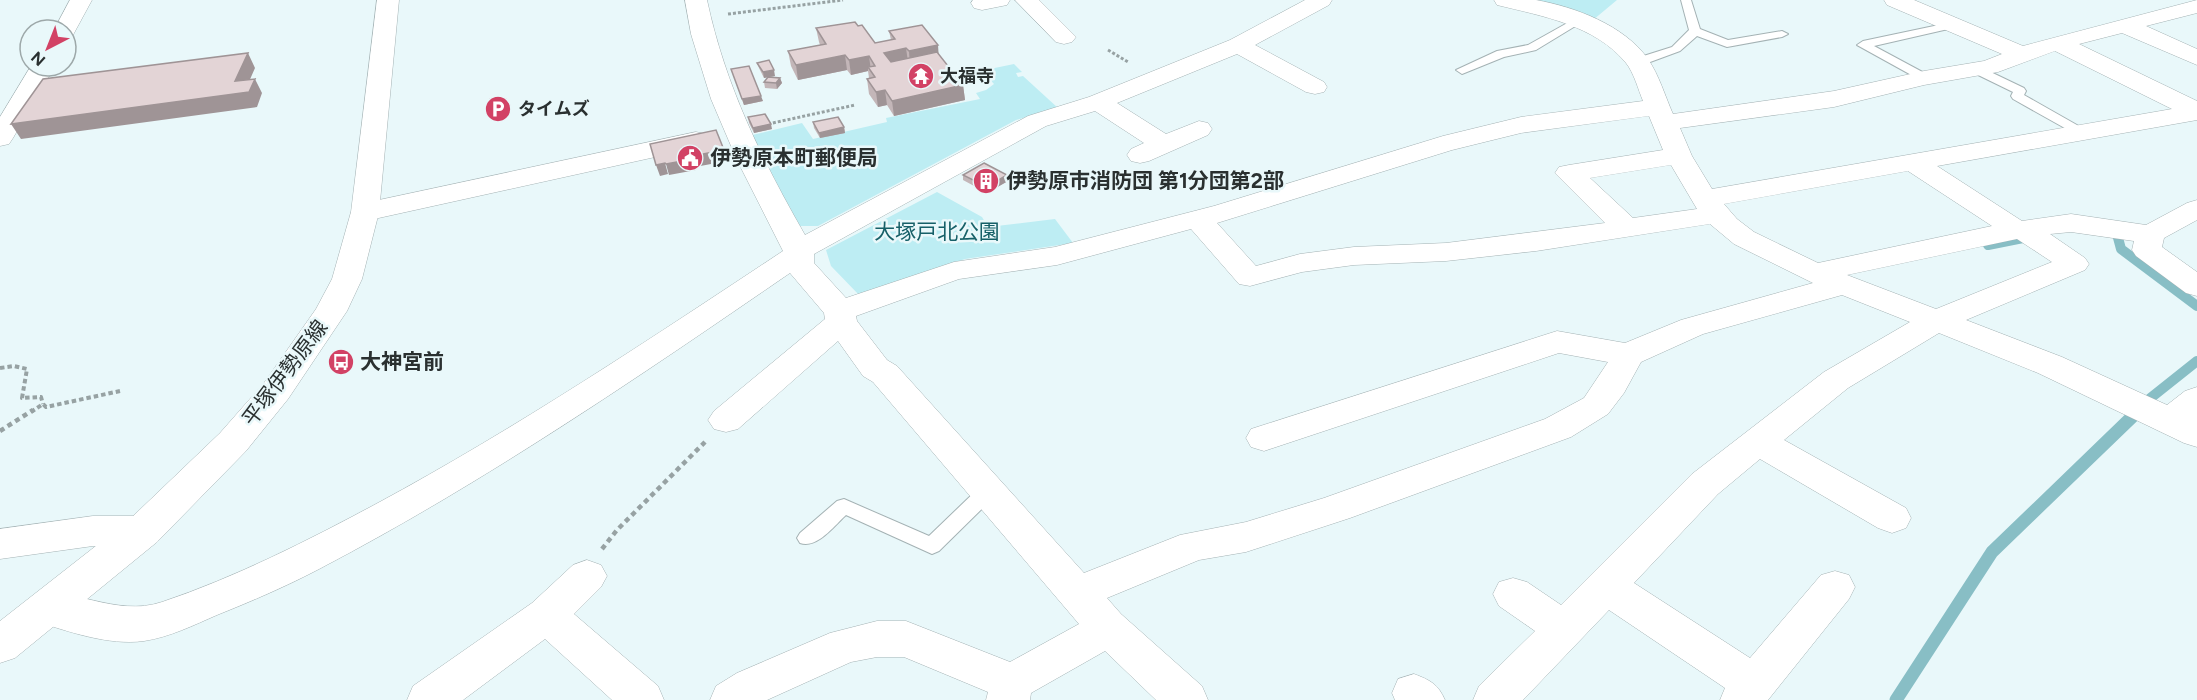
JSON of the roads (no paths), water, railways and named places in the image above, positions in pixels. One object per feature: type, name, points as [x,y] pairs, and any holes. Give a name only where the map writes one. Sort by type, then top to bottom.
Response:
[{"type":"street","points":[[71,18],[81,0]]},
{"type":"street","name":"平塚伊勢原線","points":[[0,645],[143,531],[233,442],[276,391],[331,311],[347,279],[365,212],[388,0]]},
{"type":"street","points":[[1026,0],[1064,37]]},
{"type":"street","points":[[48,608],[107,621],[140,624],[178,613],[261,580],[334,544],[428,493],[697,324],[794,256],[799,250],[1037,121],[1098,102],[1238,45],[1321,0]]},
{"type":"street","points":[[1505,0],[1578,20],[1615,39],[1638,62],[1679,156],[1711,207],[1727,225],[1744,238],[1828,279],[2050,365],[2184,428],[2197,399]]},
{"type":"street","points":[[1895,0],[1924,10],[2021,54]]},
{"type":"street","points":[[726,420],[841,317],[954,271],[1057,256],[1219,214],[1443,144],[1521,125],[1660,115],[1843,93],[1976,69],[2058,43],[2193,7]]},
{"type":"street","points":[[698,9],[714,78],[736,132],[799,250],[799,265],[841,317],[875,368],[885,374],[989,490],[1106,626],[1186,700]]},
{"type":"street","points":[[2126,26],[2197,58]]},
{"type":"street","points":[[2058,43],[2197,112]]},
{"type":"street","points":[[1238,45],[1315,87]]},
{"type":"street","points":[[0,138],[36,78]]},
{"type":"street","points":[[1098,102],[1164,144]]},
{"type":"street","points":[[1250,277],[1300,263],[1354,256],[1446,252],[1536,242],[1627,228],[1711,207],[1914,163],[2197,112]]},
{"type":"street","points":[[1140,155],[1199,129]]},
{"type":"street","points":[[365,212],[736,132]]},
{"type":"street","points":[[1627,228],[1569,173],[1679,156]]},
{"type":"street","points":[[1495,700],[1607,587],[1704,484],[1836,380],[1936,321],[2074,264],[1914,163]]},
{"type":"street","points":[[1264,438],[1557,342],[1628,355],[1692,327],[1828,279],[2021,230],[2071,223],[2150,234],[2197,209]]},
{"type":"street","points":[[1197,218],[1271,300]]},
{"type":"street","points":[[1508,218],[1536,242]]},
{"type":"street","points":[[2150,234],[2147,250],[2197,286]]},
{"type":"street","points":[[1076,593],[1194,546],[1246,537],[1326,512],[1558,428],[1596,406],[1612,385],[1628,355]]},
{"type":"street","points":[[1759,442],[1892,518]]},
{"type":"street","points":[[0,544],[93,531],[143,531]]},
{"type":"street","points":[[429,700],[547,615],[587,576]]},
{"type":"street","points":[[1607,587],[1748,692],[1835,587]]},
{"type":"street","points":[[1513,594],[1565,629]]},
{"type":"street","points":[[547,615],[642,700]]},
{"type":"street","points":[[732,700],[752,686],[845,646],[877,639],[906,639],[1010,691],[1086,642],[1106,626]]},
{"type":"lane","points":[[1686,0],[1695,31]]},
{"type":"lane","points":[[1462,70],[1501,54],[1532,48],[1578,20]]},
{"type":"lane","points":[[1924,78],[1863,45],[1953,25]]},
{"type":"lane","points":[[1695,31],[1727,44],[1782,34]]},
{"type":"lane","points":[[1638,62],[1676,49],[1695,31]]},
{"type":"lane","points":[[1976,69],[2019,91],[2017,96],[2084,133]]},
{"type":"lane","points":[[807,538],[844,506],[932,546],[989,490]]},
{"type":"waterway","points":[[2117,234],[2121,249],[2197,306]]},
{"type":"waterway","points":[[1988,245],[2023,238]]},
{"type":"waterway","points":[[2148,400],[2197,361]]},
{"type":"waterway","points":[[1896,700],[1992,552],[2134,415]]},
{"type":"place","name":"大福寺","points":[[921,76]]},
{"type":"place","name":"タイムズ","points":[[498,109]]},
{"type":"place","name":"伊勢原本町郵便局","points":[[690,158]]},
{"type":"place","name":"伊勢原市消防団 第1分団第2部","points":[[986,181]]},
{"type":"place","name":"大神宮前","points":[[341,362]]},
{"type":"park label","name":"大塚戸北公園","points":[[937,232]]}]
